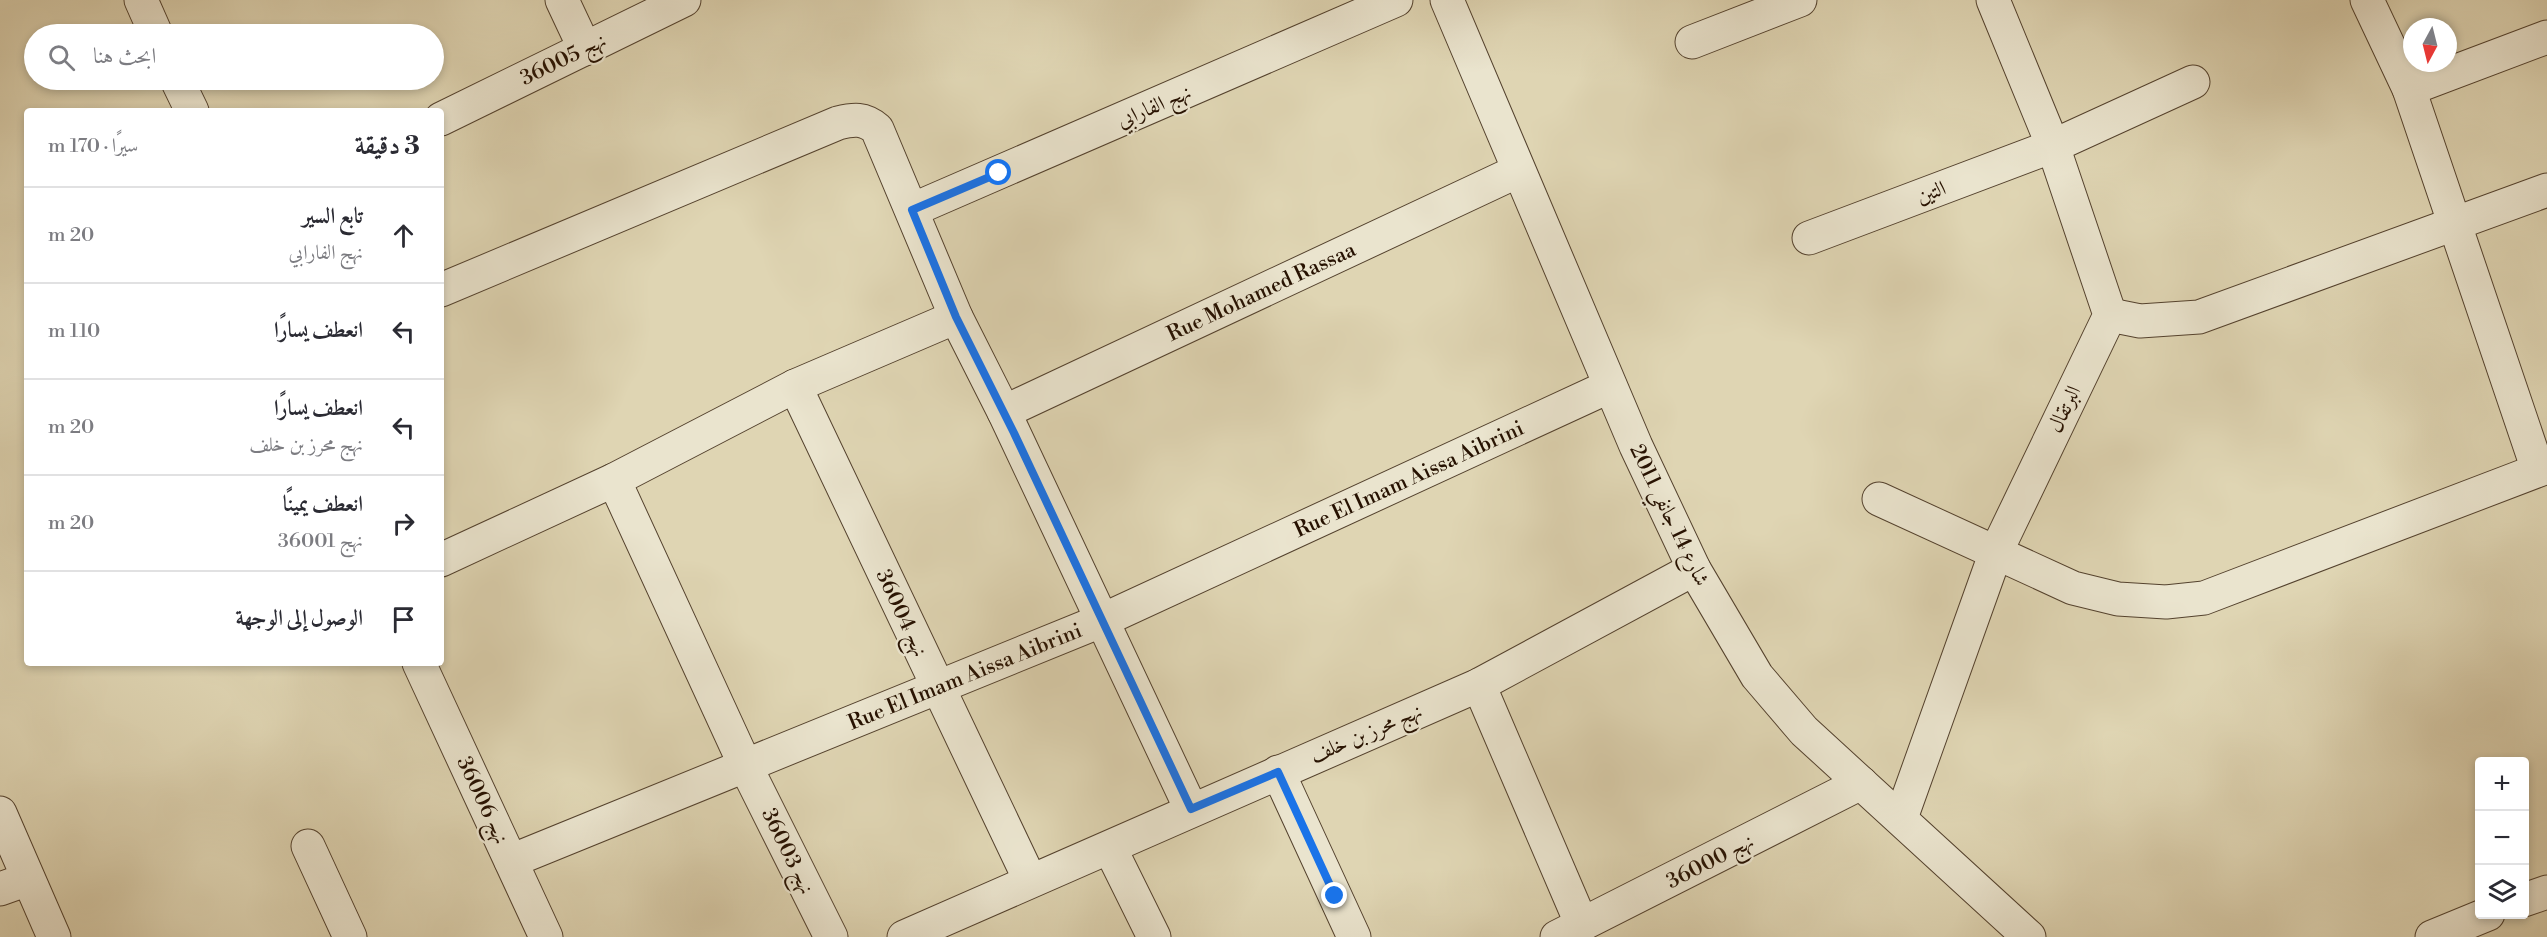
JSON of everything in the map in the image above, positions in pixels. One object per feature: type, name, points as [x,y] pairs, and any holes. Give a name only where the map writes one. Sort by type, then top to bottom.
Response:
[{"type":"street","points":[[561,0],[585,49]]},
{"type":"street","name":"نهج 36005","points":[[444,118],[684,0]]},
{"type":"street","name":"نهج الفارابي","points":[[912,210],[1396,0]]},
{"type":"street","name":"شارع 14 جانفي 2011","points":[[1447,0],[1610,386],[1694,569],[1757,676],[1804,731],[2029,937]]},
{"type":"street","points":[[1692,42],[1800,0]]},
{"type":"street","points":[[1993,0],[2053,146],[2110,315],[2139,321],[2199,317],[2452,222],[2547,190]]},
{"type":"street","points":[[1879,499],[2073,588],[2118,599],[2166,602],[2204,598],[2542,468],[2452,222],[2409,89],[2367,0]]},
{"type":"street","points":[[145,2],[153,24]]},
{"type":"street","points":[[2409,89],[2547,38]]},
{"type":"street","name":"التين","points":[[1809,238],[2053,146],[2193,82]]},
{"type":"street","points":[[182,90],[191,108]]},
{"type":"street","points":[[444,289],[851,119],[866,120],[877,129],[956,317],[1004,412],[1191,809]]},
{"type":"street","name":"Rue Mohamed Rassaa","points":[[1004,412],[1518,171]]},
{"type":"street","name":"البرتقال","points":[[1901,818],[1996,552],[2110,315]]},
{"type":"street","points":[[444,559],[614,480],[801,398],[956,317]]},
{"type":"street","name":"Rue El Imam Aissa Aibrini","points":[[511,861],[1103,620],[1610,386]]},
{"type":"street","name":"نهج 36004","points":[[801,398],[937,689],[1030,880]]},
{"type":"street","name":"نهج 36003","points":[[614,480],[746,765],[831,937]]},
{"type":"street","name":"نهج محرز بن خلف","points":[[904,937],[1030,880],[1110,848],[1191,809],[1479,685],[1694,569]]},
{"type":"street","name":"نهج 36006","points":[[420,666],[546,937]]},
{"type":"street","points":[[1479,685],[1570,931]]},
{"type":"street","points":[[1278,772],[1354,937]]},
{"type":"street","name":"نهج 36000","points":[[1570,931],[1862,783]]},
{"type":"street","points":[[0,813],[14,884],[54,937]]},
{"type":"street","points":[[308,846],[350,937]]},
{"type":"street","points":[[1110,848],[1154,937]]},
{"type":"street","points":[[2529,898],[2547,892]]},
{"type":"street","points":[[2432,937],[2478,919]]},
{"type":"route","points":[[999,173],[912,210],[956,317],[1014,433],[1191,809],[1278,772],[1335,896]]}]
